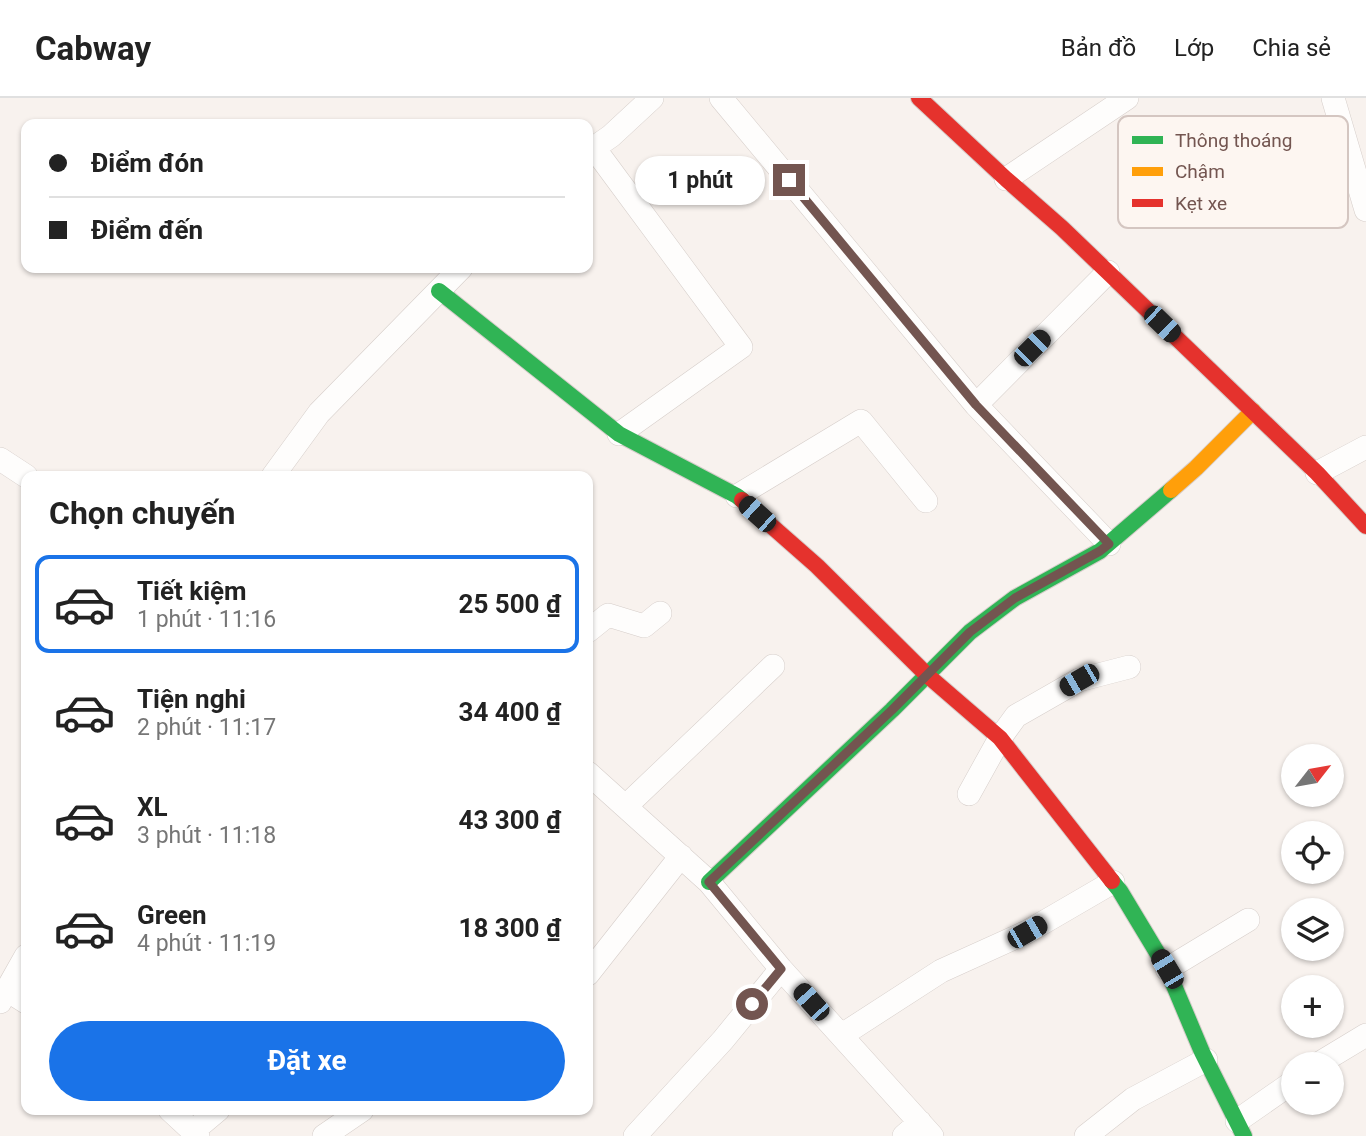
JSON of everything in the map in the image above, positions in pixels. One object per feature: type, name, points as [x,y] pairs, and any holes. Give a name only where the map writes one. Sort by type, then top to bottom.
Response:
[{"type":"street","points":[[593,149],[611,136],[652,98]]},
{"type":"street","points":[[721,98],[976,405],[1109,544]]},
{"type":"street","points":[[919,98],[1108,272],[1317,473],[1366,526]]},
{"type":"street","points":[[1006,179],[1127,98]]},
{"type":"street","points":[[1333,98],[1338,116]]},
{"type":"street","points":[[1348,149],[1366,210]]},
{"type":"street","points":[[593,153],[741,347],[620,434]]},
{"type":"street","points":[[976,405],[1108,272]]},
{"type":"street","points":[[277,471],[319,413],[456,273]]},
{"type":"street","points":[[439,291],[620,434],[737,496],[817,566],[927,675],[1000,738],[1113,882],[1167,969],[1206,1060],[1240,1129],[1281,1093]]},
{"type":"street","points":[[709,882],[970,632],[1015,598],[1109,544],[1196,468],[1253,411]]},
{"type":"street","points":[[737,496],[861,421],[926,501]]},
{"type":"street","points":[[1317,473],[1366,447]]},
{"type":"street","points":[[0,459],[21,473]]},
{"type":"street","points":[[593,627],[608,615],[644,626],[660,613]]},
{"type":"street","points":[[626,806],[773,666]]},
{"type":"street","points":[[969,794],[1000,738],[1016,716],[1079,680],[1129,667]]},
{"type":"street","points":[[593,777],[709,882],[781,969],[842,1035],[919,1131]]},
{"type":"street","points":[[593,968],[681,856]]},
{"type":"street","points":[[842,1035],[941,971],[1027,932],[1113,882]]},
{"type":"street","points":[[1167,969],[1248,920]]},
{"type":"street","points":[[635,1136],[723,1040],[781,969]]},
{"type":"street","points":[[11,998],[21,970]]},
{"type":"street","points":[[1338,1052],[1366,1035]]},
{"type":"street","points":[[1086,1136],[1133,1098],[1206,1060]]},
{"type":"street","points":[[176,1115],[196,1133],[213,1115]]},
{"type":"street","points":[[324,1136],[355,1115]]},
{"type":"traffic: fast","points":[[439,291],[619,434],[742,500]]},
{"type":"traffic: fast","points":[[709,882],[892,710],[970,632],[1015,598],[1100,551],[1171,490]]},
{"type":"traffic: fast","points":[[1112,881],[1167,969],[1202,1052],[1244,1136]]},
{"type":"traffic: slow","points":[[1171,490],[1253,411]]},
{"type":"traffic: jam","points":[[919,98],[1062,228],[1317,473],[1366,526]]},
{"type":"traffic: jam","points":[[742,500],[817,566],[927,675],[1000,738],[1112,881]]},
{"type":"route","points":[[752,1004],[781,969],[709,882],[892,710],[970,632],[1015,598],[1109,544],[976,405],[789,180]]}]
